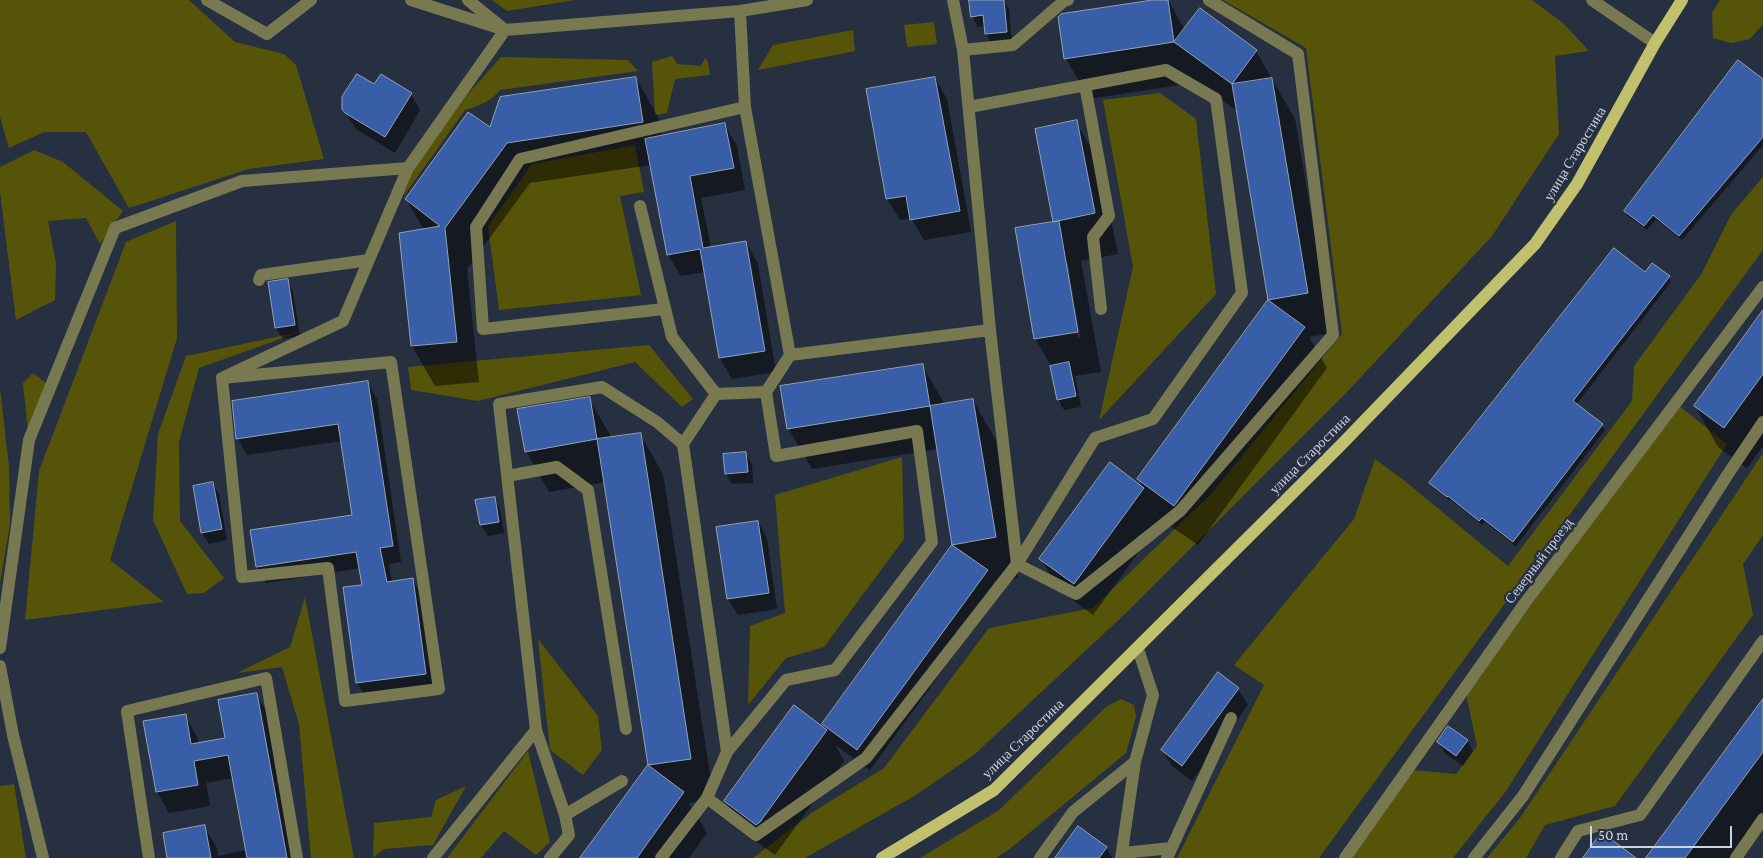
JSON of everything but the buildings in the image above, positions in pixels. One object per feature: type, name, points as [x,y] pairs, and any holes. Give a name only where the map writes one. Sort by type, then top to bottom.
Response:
[{"type":"main road","name":"улица Старостина","points":[[882,858],[994,790],[1340,446],[1535,244],[1577,184],[1655,43],[1682,0]]},
{"type":"street","points":[[207,0],[267,34],[310,0]]},
{"type":"street","points":[[411,0],[505,30],[740,11],[808,0]]},
{"type":"street","points":[[468,0],[505,30]]},
{"type":"street","points":[[953,0],[963,50],[990,330],[1017,564]]},
{"type":"street","points":[[963,50],[1013,45],[1064,1],[1068,0]]},
{"type":"street","points":[[1017,564],[1076,594],[1180,512],[1333,335],[1298,54],[1208,0]]},
{"type":"street","points":[[1592,0],[1655,43]]},
{"type":"street","points":[[661,858],[707,798],[727,752],[786,680],[835,670],[932,542],[917,431],[776,456],[766,392],[790,355],[745,108],[740,11]]},
{"type":"street","points":[[222,378],[343,321],[408,168],[505,30]]},
{"type":"street","points":[[707,798],[756,835],[866,758],[1017,564],[1095,438],[1153,419],[1242,293],[1216,99],[1166,70],[969,107]]},
{"type":"street","points":[[1085,85],[1109,216],[1092,237],[1101,309]]},
{"type":"street","points":[[664,309],[482,329],[476,227],[520,159],[745,108]]},
{"type":"street","points":[[0,648],[29,440],[115,228],[242,181],[408,168]]},
{"type":"street","points":[[640,206],[672,337],[716,394]]},
{"type":"street","points":[[259,280],[261,275],[369,260]]},
{"type":"street","name":"Северный проезд","points":[[1345,858],[1525,604],[1763,287]]},
{"type":"street","points":[[790,355],[990,330]]},
{"type":"street","points":[[391,362],[439,689],[345,701],[328,568],[242,577],[222,378],[391,362]]},
{"type":"street","points":[[550,858],[568,835],[565,815],[536,730],[499,404],[602,387],[658,422],[683,444],[727,752]]},
{"type":"street","points":[[716,394],[766,392]]},
{"type":"street","points":[[683,444],[716,394]]},
{"type":"street","points":[[1474,858],[1523,796],[1763,422]]},
{"type":"street","points":[[507,476],[557,467],[588,490],[626,730]]},
{"type":"street","points":[[1561,858],[1578,831],[1640,815],[1763,641]]},
{"type":"street","points":[[1138,648],[1153,695],[1135,762],[1122,855],[1169,853],[1231,718]]},
{"type":"street","points":[[0,666],[13,735],[43,858]]},
{"type":"street","points":[[149,858],[127,711],[266,678],[297,858]]},
{"type":"street","points":[[433,858],[536,730]]},
{"type":"street","points":[[1040,858],[1073,812],[1135,762]]},
{"type":"street","points":[[565,815],[622,781]]},
{"type":"street","points":[[1736,858],[1763,819]]},
{"type":"shaded area","points":[[0,0],[189,0],[235,42],[284,54],[296,65],[324,159],[249,169],[129,208],[86,132],[44,132],[9,148],[0,117]]},
{"type":"shaded area","points":[[492,0],[575,0],[507,11]]},
{"type":"shaded area","points":[[1223,0],[1532,0],[1563,23],[1589,51],[1555,56],[1559,134],[1492,236],[1349,390],[1126,613],[975,754],[916,795],[805,858],[753,858],[813,812],[884,768],[989,628],[1093,608],[1211,494],[1342,334],[1306,48]]},
{"type":"shaded area","points":[[1720,0],[1763,0],[1763,24],[1750,39],[1731,43],[1713,38],[1712,13]]},
{"type":"shaded area","points":[[934,22],[937,44],[907,47],[904,25]]},
{"type":"shaded area","points":[[853,30],[855,51],[758,70],[773,45]]},
{"type":"shaded area","points":[[672,56],[677,64],[701,66],[705,58],[708,61],[710,75],[675,79],[667,113],[655,115],[652,62]]},
{"type":"shaded area","points":[[501,57],[628,60],[638,71],[500,90],[484,103],[465,110],[403,197],[412,171],[467,95]]},
{"type":"shaded area","points":[[1160,93],[1196,119],[1216,294],[1099,420],[1133,267],[1103,100]]},
{"type":"shaded area","points":[[635,145],[644,192],[620,196],[641,295],[499,310],[488,226],[532,164]]},
{"type":"shaded area","points":[[34,150],[63,162],[123,211],[100,244],[86,218],[48,221],[56,264],[55,300],[16,320],[0,192],[0,167]]},
{"type":"shaded area","points":[[1763,177],[1763,250],[1319,858],[1177,858],[1264,685],[1234,665],[1354,519],[1375,459],[1508,566],[1632,401],[1634,366],[1702,273],[1731,215]]},
{"type":"shaded area","points":[[176,221],[177,338],[110,560],[164,602],[25,620],[39,471],[126,242]]},
{"type":"shaded area","points":[[300,332],[199,368],[179,442],[180,521],[224,578],[204,593],[187,594],[153,520],[158,434],[186,356]]},
{"type":"shaded area","points":[[649,345],[693,399],[682,407],[635,362],[478,401],[411,390],[408,367]]},
{"type":"shaded area","points":[[33,373],[50,386],[29,440],[23,383]]},
{"type":"shaded area","points":[[0,388],[9,467],[10,524],[0,583]]},
{"type":"shaded area","points":[[1678,405],[1727,444],[1506,791],[1453,858],[1352,858],[1411,770],[1456,774],[1477,746],[1466,694]]},
{"type":"shaded area","points":[[1763,453],[1763,535],[1743,564],[1753,615],[1615,806],[1545,825],[1526,858],[1487,858],[1520,818]]},
{"type":"shaded area","points":[[902,457],[904,539],[824,647],[786,658],[748,705],[750,626],[785,613],[775,495]]},
{"type":"shaded area","points":[[305,597],[354,858],[311,858],[299,724],[282,667],[237,673],[290,647]]},
{"type":"shaded area","points":[[538,639],[598,716],[602,750],[583,775],[550,750]]},
{"type":"shaded area","points":[[1121,699],[1134,705],[1136,717],[1126,753],[1011,848],[996,858],[920,858],[998,811],[1106,707]]},
{"type":"shaded area","points":[[528,751],[550,842],[536,855],[504,831],[481,858],[447,858]]},
{"type":"shaded area","points":[[14,784],[26,858],[0,858],[0,786]]},
{"type":"shaded area","points":[[466,786],[433,845],[384,849],[373,858],[374,823],[431,817],[436,800]]}]
